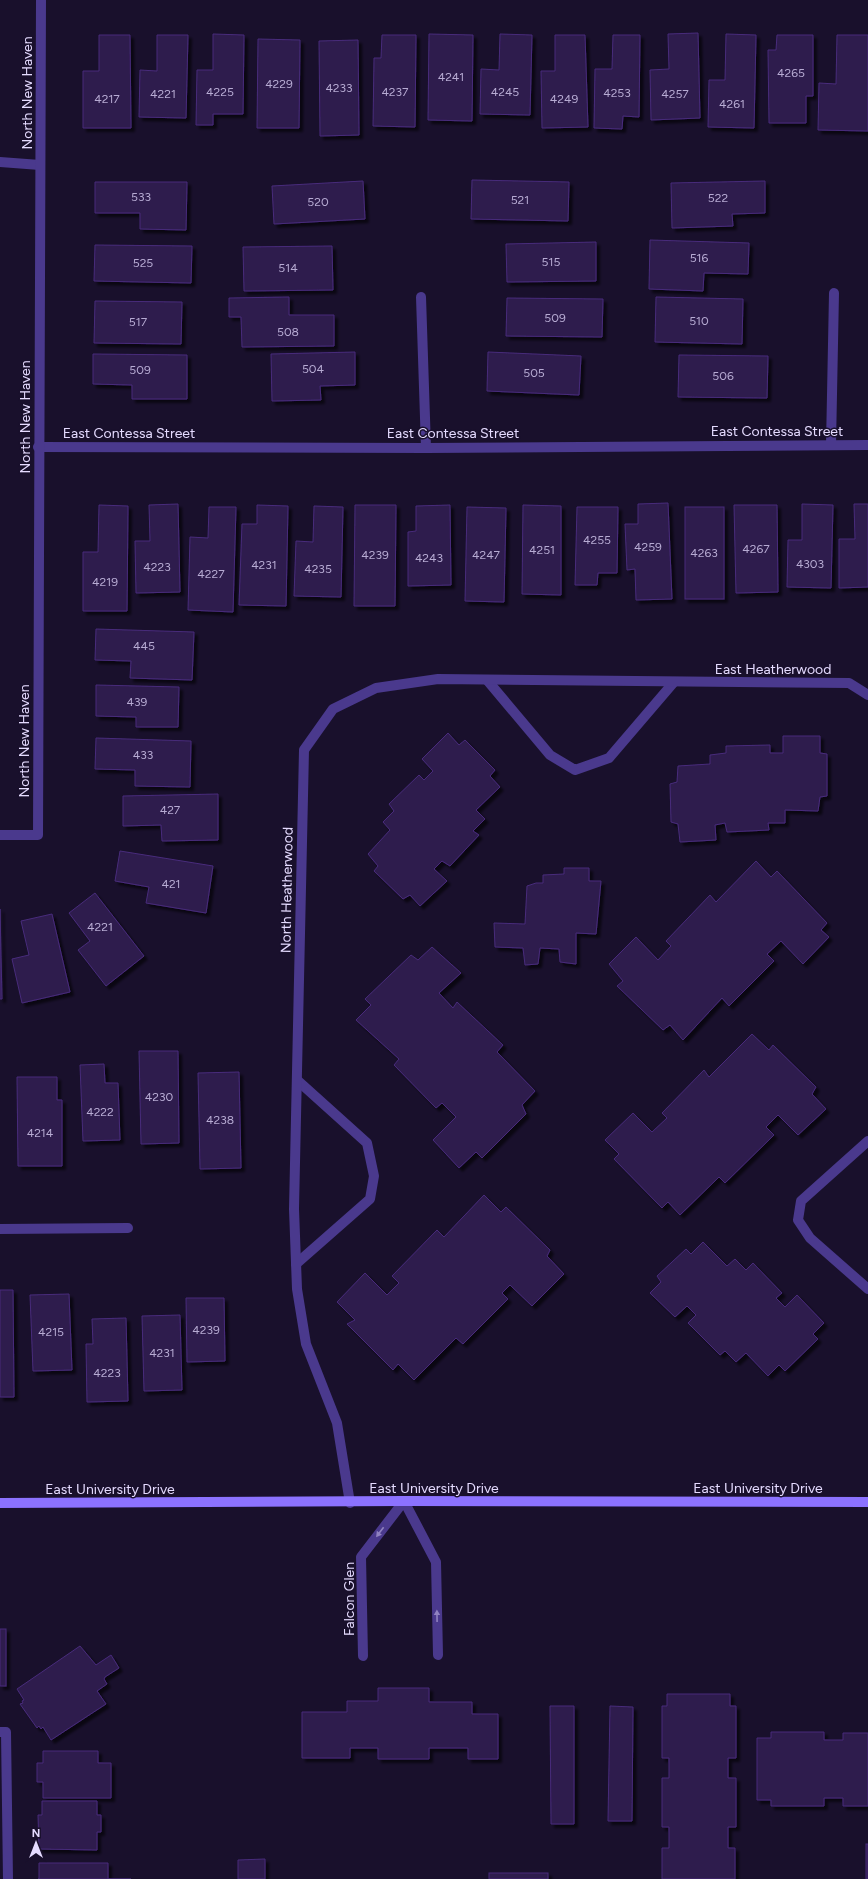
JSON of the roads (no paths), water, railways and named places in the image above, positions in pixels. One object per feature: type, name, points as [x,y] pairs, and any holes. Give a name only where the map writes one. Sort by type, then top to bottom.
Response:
[{"type":"main road","name":"East University Drive","points":[[0,1503],[350,1503],[404,1501],[868,1502]]},
{"type":"street","name":"North New Haven","points":[[0,835],[38,835],[38,447],[41,0]]},
{"type":"street","points":[[0,162],[40,165]]},
{"type":"street","points":[[831,445],[834,293]]},
{"type":"street","points":[[421,297],[426,448]]},
{"type":"street","name":"East Contessa Street","points":[[38,447],[426,448],[868,445]]},
{"type":"street","name":"East Heatherwood","points":[[333,709],[376,688],[438,679],[850,683],[868,695]]},
{"type":"street","points":[[488,680],[550,755],[574,770],[609,758],[674,682]]},
{"type":"street","name":"North Heatherwood","points":[[333,709],[304,750],[294,1209],[297,1289],[306,1344],[337,1423],[350,1503]]},
{"type":"street","points":[[296,1264],[370,1199],[374,1176],[367,1143],[297,1080]]},
{"type":"street","points":[[868,1141],[801,1201],[798,1220],[810,1238],[868,1289]]},
{"type":"street","points":[[0,1229],[128,1228]]},
{"type":"street","points":[[404,1501],[436,1562],[438,1655]]},
{"type":"street","name":"Falcon Glen","points":[[363,1656],[361,1557],[404,1501]]},
{"type":"street","points":[[0,1732],[6,1732],[8,1879]]}]
